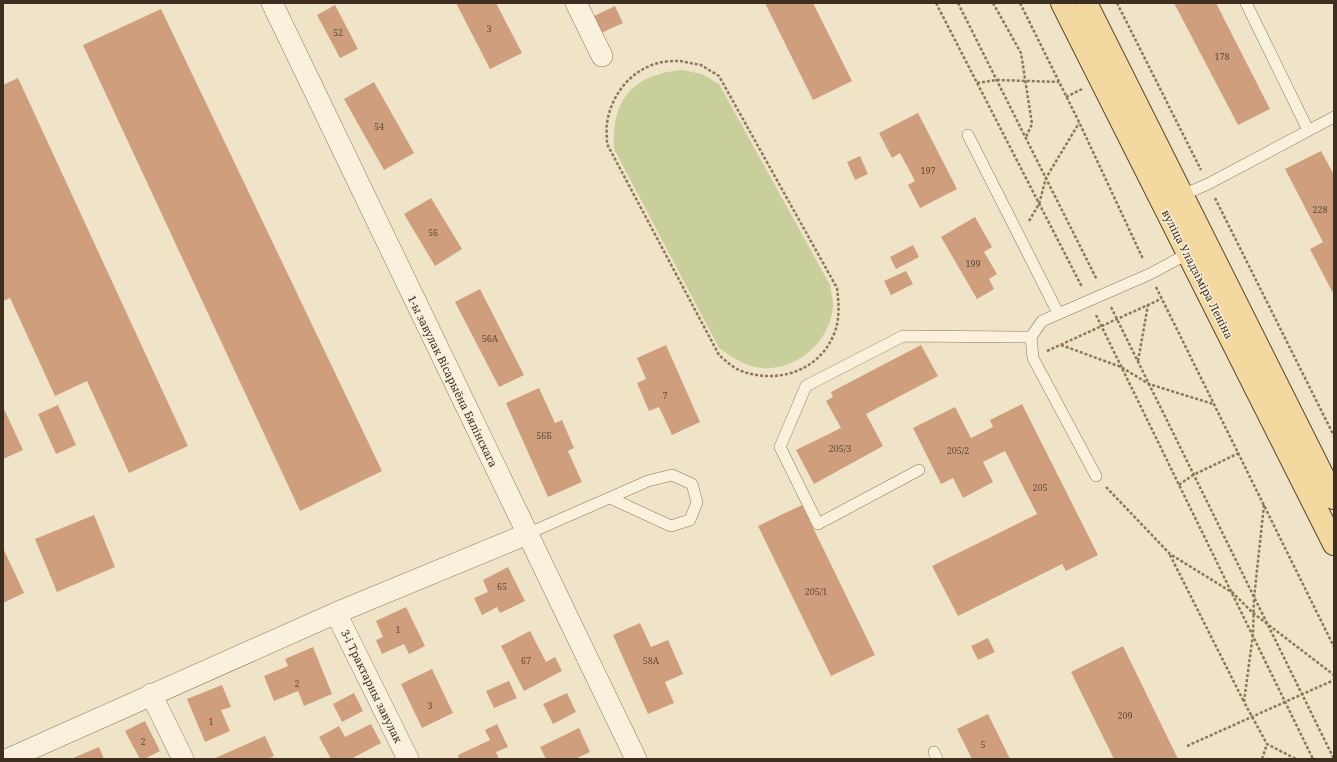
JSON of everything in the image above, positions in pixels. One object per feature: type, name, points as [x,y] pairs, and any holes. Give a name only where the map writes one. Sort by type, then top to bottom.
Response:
[{"type":"main road","name":"вуліца Уладзіміра Леніна","points":[[1062,3],[1172,200],[1197,249],[1334,498]]},
{"type":"main road","name":"вуліца Уладзіміра Леніна","points":[[1086,3],[1172,200]]},
{"type":"main road","name":"вуліца Уладзіміра Леніна","points":[[1197,249],[1334,544]]},
{"type":"street","name":"1-ы завулак Вісарыёна Бялінскага","points":[[272,3],[636,759]]},
{"type":"street","points":[[576,3],[602,56]]},
{"type":"street","points":[[8,759],[150,694],[336,613],[527,534]]},
{"type":"street","name":"3-і Трактарны завулак","points":[[336,613],[408,759]]},
{"type":"street","points":[[150,694],[183,759]]},
{"type":"lane","points":[[1246,3],[1308,130]]},
{"type":"lane","points":[[1172,200],[1208,184],[1334,117]]},
{"type":"lane","points":[[968,135],[1058,313]]},
{"type":"lane","points":[[1096,476],[1033,358],[1031,337],[1042,321],[1150,274],[1197,249]]},
{"type":"lane","points":[[919,470],[818,524],[780,447],[806,386],[903,336],[1031,337]]},
{"type":"lane","points":[[527,534],[648,481],[672,475],[692,484],[697,502],[690,520],[671,526],[610,498]]},
{"type":"path","points":[[936,3],[1088,300],[1314,759]]},
{"type":"path","points":[[958,3],[1104,293],[1300,694],[1334,759]]},
{"type":"path","points":[[994,3],[1021,53],[1032,124],[1025,137]]},
{"type":"path","points":[[1020,3],[1079,122],[1213,404],[1239,453],[1334,647]]},
{"type":"path","points":[[1117,3],[1334,436]]},
{"type":"path","points":[[680,61],[700,65],[719,76],[837,288],[839,311],[838,319],[834,334],[822,354],[804,368],[782,376],[759,376],[737,369],[719,355],[607,144],[606,123],[612,103],[623,85],[639,71],[659,63],[680,61]]},
{"type":"path","points":[[977,83],[997,80],[1059,82]]},
{"type":"path","points":[[1019,237],[1039,204],[1046,178],[1079,122]]},
{"type":"path","points":[[1033,358],[1148,304],[1162,299]]},
{"type":"path","points":[[1138,363],[1148,304]]},
{"type":"path","points":[[1061,345],[1121,366],[1149,384],[1213,404]]},
{"type":"path","points":[[1179,485],[1193,476],[1239,453]]},
{"type":"path","points":[[1096,476],[1170,554],[1233,593],[1253,613],[1334,675]]},
{"type":"path","points":[[1244,702],[1253,634],[1254,598],[1264,504]]},
{"type":"path","points":[[1170,554],[1244,702],[1267,744],[1296,759]]},
{"type":"path","points":[[1187,746],[1334,680]]},
{"type":"path","points":[[1262,759],[1267,744]]},
{"type":"green space","points":[[682,70],[702,74],[719,84],[830,285],[833,306],[831,319],[825,332],[818,343],[808,353],[796,361],[783,366],[770,368],[751,366],[736,359],[719,348],[614,149],[616,117],[621,104],[628,93],[638,84],[650,77]]},
{"type":"building","points":[[456,3],[496,3],[522,53],[490,69]]},
{"type":"building","points":[[765,3],[813,3],[852,81],[813,100]]},
{"type":"building","points":[[1174,3],[1216,3],[1270,109],[1238,125]]},
{"type":"building","points":[[335,5],[358,49],[340,58],[317,15]]},
{"type":"building","points":[[615,6],[623,23],[601,33],[594,16]]},
{"type":"building","points":[[161,9],[382,471],[300,511],[83,45]]},
{"type":"building","points":[[18,78],[188,446],[129,473],[87,381],[55,396],[10,298],[3,301],[3,85]]},
{"type":"building","points":[[374,82],[414,153],[384,170],[344,99]]},
{"type":"building","points":[[918,113],[957,189],[920,208],[908,185],[915,181],[900,153],[892,158],[879,133]]},
{"type":"building","points":[[1321,151],[1334,175],[1334,295],[1310,249],[1323,242],[1285,169]]},
{"type":"building","points":[[860,156],[868,174],[855,180],[847,162]]},
{"type":"building","points":[[431,198],[462,249],[435,266],[404,214]]},
{"type":"building","points":[[975,217],[992,247],[984,252],[997,274],[989,279],[994,289],[977,299],[941,237]]},
{"type":"building","points":[[913,245],[919,257],[896,269],[890,257]]},
{"type":"building","points":[[906,271],[913,284],[891,295],[884,281]]},
{"type":"building","points":[[480,289],[524,375],[499,387],[455,302]]},
{"type":"building","points":[[666,345],[700,422],[672,435],[659,407],[649,411],[637,383],[646,379],[637,358]]},
{"type":"building","points":[[921,345],[938,376],[866,414],[883,446],[814,484],[796,450],[841,428],[826,401],[833,397],[831,392]]},
{"type":"building","points":[[539,388],[555,423],[562,420],[574,448],[568,451],[582,482],[548,497],[506,403]]},
{"type":"building","points":[[1022,404],[1098,555],[1066,571],[1062,564],[958,616],[932,566],[1037,514],[1005,451],[983,462],[993,482],[963,498],[953,478],[941,484],[913,428],[955,407],[971,438],[993,427],[990,420]]},
{"type":"building","points":[[58,405],[76,445],[56,454],[38,414]]},
{"type":"building","points":[[3,407],[23,450],[3,459]]},
{"type":"building","points":[[802,505],[875,655],[831,676],[758,526]]},
{"type":"building","points":[[94,515],[115,567],[57,592],[35,539]]},
{"type":"building","points":[[3,548],[24,593],[3,603]]},
{"type":"building","points":[[508,567],[525,601],[500,613],[497,607],[482,615],[474,598],[488,592],[483,580]]},
{"type":"building","points":[[406,607],[425,646],[409,654],[404,644],[382,654],[376,640],[383,637],[376,621]]},
{"type":"building","points":[[640,623],[651,647],[668,640],[683,674],[665,682],[674,703],[648,714],[613,635]]},
{"type":"building","points":[[530,631],[546,662],[555,657],[562,671],[524,691],[501,646]]},
{"type":"building","points":[[988,638],[995,652],[978,660],[971,646]]},
{"type":"building","points":[[1123,646],[1178,759],[1114,759],[1071,672]]},
{"type":"building","points":[[313,647],[332,694],[304,706],[298,691],[274,701],[264,676],[288,666],[285,659]]},
{"type":"building","points":[[432,669],[453,713],[422,728],[401,684]]},
{"type":"building","points":[[509,681],[517,698],[494,708],[486,691]]},
{"type":"building","points":[[222,685],[231,707],[221,710],[230,731],[205,742],[187,699]]},
{"type":"building","points":[[354,693],[363,711],[342,722],[333,704]]},
{"type":"building","points":[[567,693],[576,712],[553,724],[543,704]]},
{"type":"building","points":[[988,714],[1010,759],[972,759],[957,729]]},
{"type":"building","points":[[145,721],[160,751],[144,759],[140,759],[125,731]]},
{"type":"building","points":[[371,724],[381,743],[351,759],[331,759],[319,737],[339,726],[345,737]]},
{"type":"building","points":[[497,724],[508,747],[496,752],[499,759],[459,759],[458,755],[490,740],[485,730]]},
{"type":"building","points":[[579,728],[590,752],[575,759],[546,759],[540,747]]},
{"type":"building","points":[[265,736],[274,756],[268,759],[213,759]]},
{"type":"building","points":[[99,747],[104,759],[73,759],[73,758]]}]
